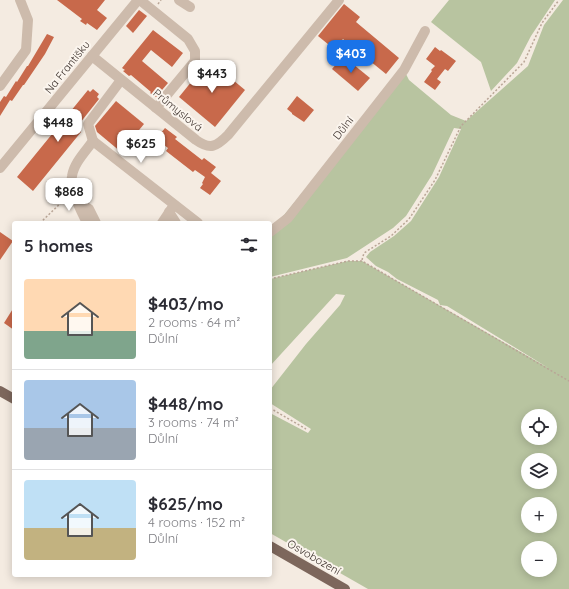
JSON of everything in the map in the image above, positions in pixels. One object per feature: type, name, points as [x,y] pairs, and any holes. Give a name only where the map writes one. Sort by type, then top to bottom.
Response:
[{"type":"main road","points":[[0,391],[12,398]]},
{"type":"main road","name":"Osvobození","points":[[272,547],[345,589]]},
{"type":"street","points":[[0,86],[26,50],[28,20],[20,0]]},
{"type":"street","points":[[139,0],[188,39],[195,51],[195,61],[156,108]]},
{"type":"street","name":"Na Františku","points":[[0,168],[139,0]]},
{"type":"street","points":[[179,0],[190,7]]},
{"type":"street","name":"Průmyslová","points":[[92,56],[203,145],[212,146],[220,143],[228,135],[339,0]]},
{"type":"street","name":"Důlní","points":[[272,230],[288,218],[404,70],[425,31]]},
{"type":"street","points":[[121,80],[88,124],[93,142],[172,208],[195,221]]},
{"type":"street","points":[[86,221],[75,197],[71,177],[77,162],[93,142]]},
{"type":"street","points":[[75,197],[89,210],[95,221]]},
{"type":"street","points":[[163,221],[172,208]]},
{"type":"street","points":[[172,208],[175,221]]},
{"type":"path","points":[[362,261],[364,253],[391,236],[409,219],[435,180],[461,126],[524,62],[542,23],[559,0]]},
{"type":"path","points":[[42,221],[62,200],[75,197]]},
{"type":"path","points":[[272,279],[348,261],[362,261],[569,381]]},
{"type":"path","points":[[272,409],[306,429]]},
{"type":"green space","points":[[449,0],[555,0],[531,36],[517,63],[491,91],[481,62],[431,22]]},
{"type":"green space","points":[[563,0],[569,0],[569,589],[368,589],[272,534],[272,414],[308,433],[311,429],[272,404],[272,387],[306,344],[340,305],[345,295],[336,294],[272,364],[272,279],[348,261],[362,261],[550,369],[447,306],[440,305],[438,300],[397,279],[388,272],[376,266],[366,257],[370,252],[394,236],[411,221],[439,177],[461,129],[454,128],[432,175],[406,216],[393,228],[347,258],[272,277],[272,230],[404,70],[409,80],[451,115],[466,121],[528,66],[544,25]]},
{"type":"building","points":[[57,0],[105,0],[97,10],[107,18],[97,30],[87,23],[86,25],[80,21],[82,19]]},
{"type":"building","points":[[344,4],[360,17],[356,22],[399,58],[386,74],[343,39],[334,49],[318,36]]},
{"type":"building","points":[[139,10],[147,16],[133,33],[126,26]]},
{"type":"building","points":[[153,30],[183,53],[172,67],[151,50],[142,61],[168,83],[156,97],[131,75],[129,76],[123,71],[125,70],[122,68]]},
{"type":"building","points":[[47,34],[54,37],[45,54],[12,101],[10,100],[0,116],[0,102],[4,96],[6,97],[16,81],[17,82]]},
{"type":"building","points":[[435,47],[456,61],[448,71],[445,69],[437,79],[441,82],[435,90],[424,82],[435,66],[426,59]]},
{"type":"building","points":[[343,56],[370,78],[358,91],[332,69]]},
{"type":"building","points":[[209,60],[245,90],[215,127],[179,97]]},
{"type":"building","points":[[93,89],[99,94],[97,97],[99,99],[76,128],[81,132],[33,191],[17,177],[88,90],[90,92]]},
{"type":"building","points":[[297,96],[314,110],[304,122],[287,109]]},
{"type":"building","points":[[116,101],[144,124],[121,152],[97,132],[95,126]]},
{"type":"building","points":[[165,128],[177,137],[175,139],[202,160],[204,158],[216,167],[211,173],[221,181],[210,195],[200,188],[205,177],[195,170],[193,172],[166,151],[168,148],[156,139]]},
{"type":"building","points":[[0,232],[12,240],[12,242],[0,260]]},
{"type":"building","points":[[12,310],[12,329],[4,323]]}]
